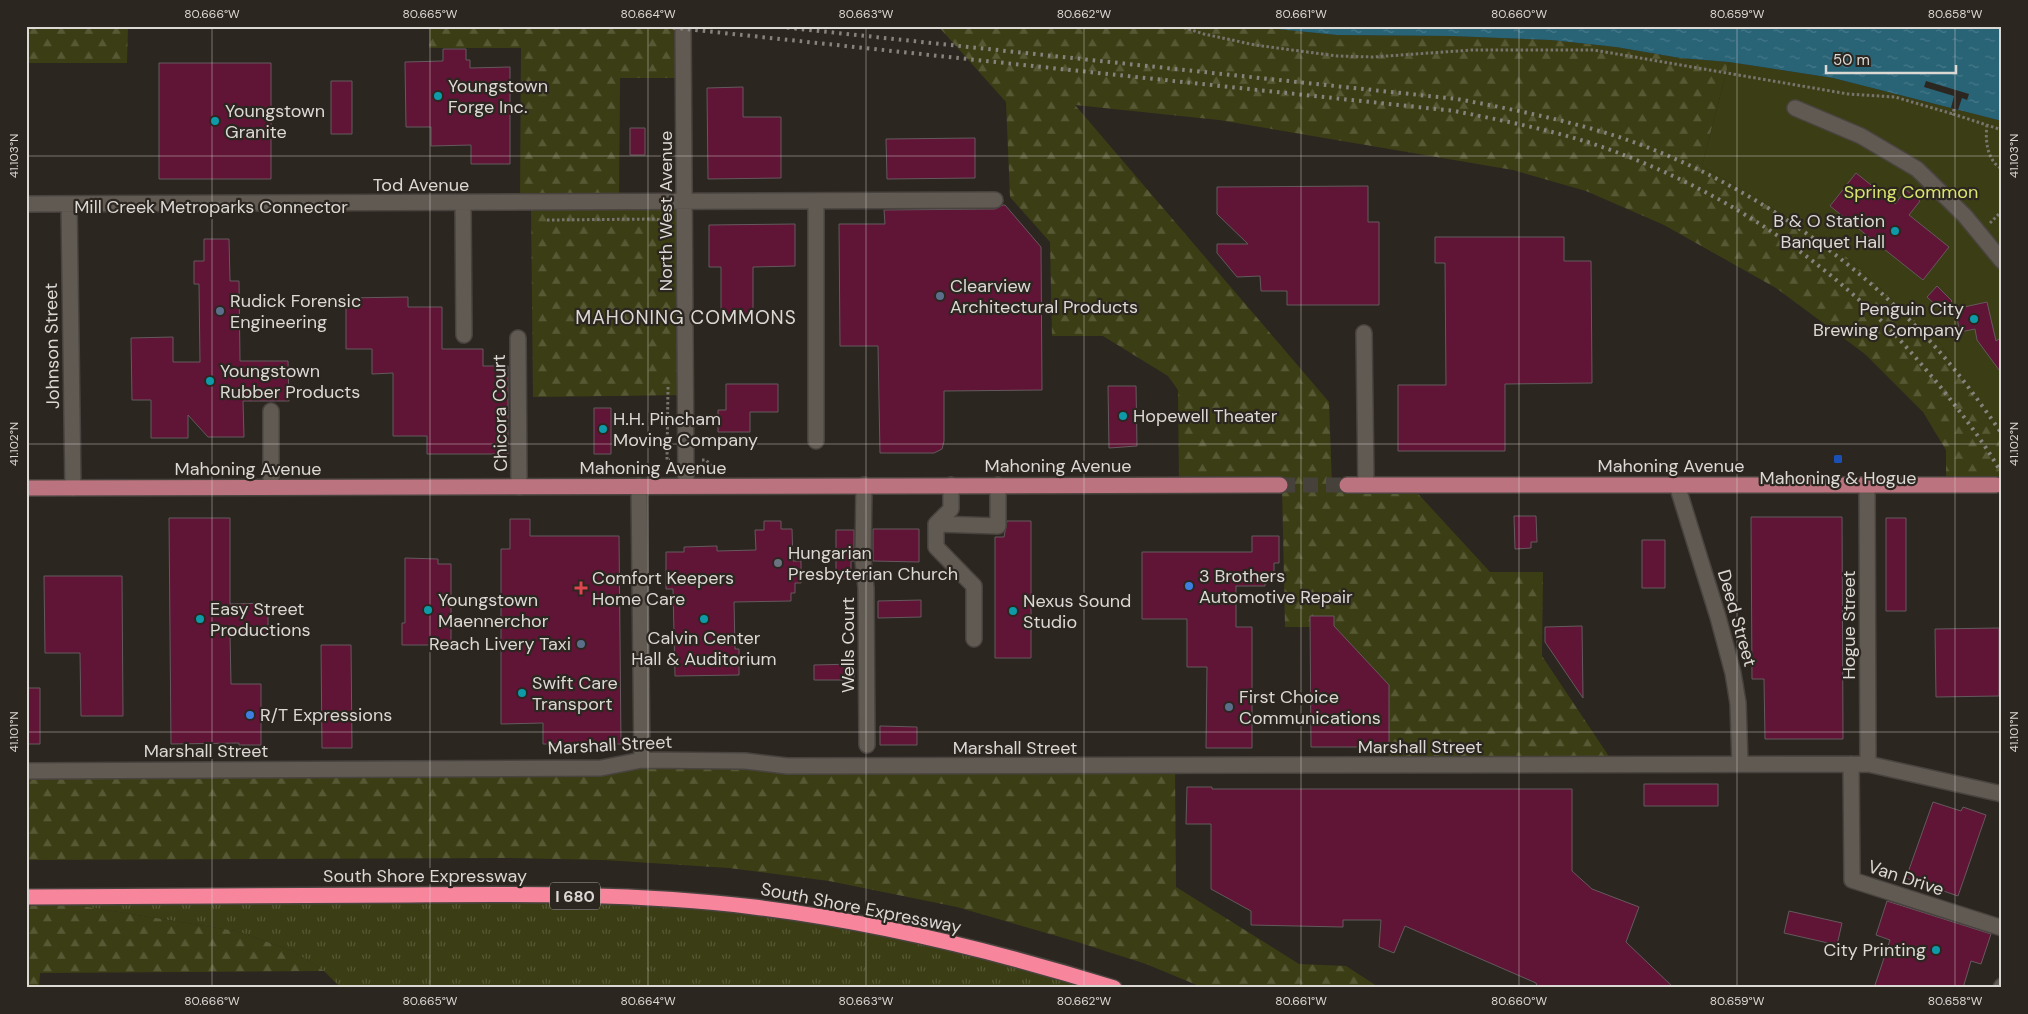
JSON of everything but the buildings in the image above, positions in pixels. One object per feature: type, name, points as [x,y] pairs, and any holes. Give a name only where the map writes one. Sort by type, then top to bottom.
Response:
[{"type":"highway","name":"South Shore Expressway","points":[[26,897],[478,895],[670,899],[752,906],[866,924],[980,950],[1114,988]]},
{"type":"main road","name":"Mahoning Avenue","points":[[26,488],[1280,485]]},
{"type":"main road","name":"Mahoning Avenue","points":[[1347,485],[1996,485]]},
{"type":"street","name":"North West Avenue","points":[[683,26],[686,203],[686,486]]},
{"type":"street","points":[[1795,108],[1856,134],[1917,169],[1966,216],[2002,261]]},
{"type":"street","name":"Tod Avenue","points":[[26,204],[686,203],[995,200]]},
{"type":"street","points":[[816,202],[816,441]]},
{"type":"street","points":[[463,203],[464,335]]},
{"type":"street","name":"Johnson Street","points":[[69,204],[73,488]]},
{"type":"street","points":[[1364,333],[1366,485]]},
{"type":"street","name":"Chicora Court","points":[[518,338],[519,487]]},
{"type":"street","points":[[271,411],[271,487]]},
{"type":"street","name":"Wells Court","points":[[864,485],[867,745]]},
{"type":"street","points":[[952,485],[952,509],[936,524],[936,548],[974,586],[974,639]]},
{"type":"street","points":[[936,524],[998,526],[998,485]]},
{"type":"street","name":"Deed Street","points":[[1678,485],[1733,673],[1738,703],[1740,764]]},
{"type":"street","points":[[640,486],[642,760]]},
{"type":"street","name":"Hogue Street","points":[[1867,486],[1868,764]]},
{"type":"street","name":"Marshall Street","points":[[26,771],[601,768],[642,760],[745,761],[787,766],[1868,764],[2002,794]]},
{"type":"street","name":"Van Drive","points":[[1851,764],[1852,880],[2002,928]]},
{"type":"path","points":[[1178,26],[1204,34],[1255,45],[1337,56],[1373,57],[1472,50],[1594,50],[1848,94],[1895,97],[2002,130]]},
{"type":"path","points":[[1953,114],[1954,109]]},
{"type":"path","points":[[1987,125],[1989,154],[1992,162],[2002,169]]},
{"type":"path","points":[[540,220],[656,219],[667,224],[669,230]]},
{"type":"path","points":[[667,460],[668,383]]},
{"type":"green space","points":[[26,26],[128,26],[127,63],[26,63]]},
{"type":"green space","points":[[429,26],[683,26],[684,78],[620,78],[619,202],[686,203],[686,395],[533,397],[531,203],[520,203],[521,48],[429,48]]},
{"type":"green space","points":[[938,26],[1247,26],[1337,35],[1451,36],[1551,40],[1616,47],[1680,58],[1729,62],[1702,166],[1834,245],[1940,344],[2002,439],[2002,485],[1946,486],[1946,450],[1923,412],[1865,354],[1776,288],[1664,225],[1586,191],[1513,170],[1219,120],[1075,105],[1329,402],[1332,485],[1410,485],[1490,572],[1543,572],[1542,656],[1614,764],[1389,766],[1388,685],[1334,626],[1334,616],[1311,616],[1310,627],[1285,627],[1282,485],[1179,485],[1178,390],[1168,376],[1103,336],[1052,336],[1050,242],[1010,197],[1006,102]]},
{"type":"green space","name":"Spring Common","points":[[1729,62],[1833,78],[2002,121],[2002,439],[1940,344],[1834,245],[1702,166]]},
{"type":"green space","points":[[1175,766],[1176,887],[1299,964],[1346,966],[1380,988],[1204,988],[1146,964],[957,907],[829,881],[729,868],[604,860],[510,858],[26,860],[26,771]]},
{"type":"green space","points":[[553,895],[820,916],[1114,988],[341,988],[324,971],[293,951],[236,931],[26,897]]},
{"type":"green space","points":[[26,897],[236,931],[293,951],[324,971],[40,973],[39,988],[26,988]]},
{"type":"water","points":[[1247,26],[2002,26],[2002,121],[1833,78],[1729,62],[1680,58],[1616,47],[1551,40],[1451,36],[1337,35]]},
{"type":"pier","points":[[1926,81],[1969,94],[1967,100],[1962,98],[1958,110],[1951,108],[1954,96],[1924,87]]},
{"type":"tunnel","points":[[1280,485],[1347,485]]},
{"type":"railway","points":[[658,26],[1455,111],[1536,128],[1596,145],[1651,166],[1718,199],[1751,218],[1813,261],[1870,310],[1914,356],[1964,417],[2002,474]]},
{"type":"railway","points":[[772,26],[1457,99],[1539,115],[1619,137],[1707,174],[1750,197],[1792,223],[1832,252],[1905,316],[1938,350],[2002,434]]},
{"type":"place","name":"Youngstown Forge Inc.","points":[[438,96]]},
{"type":"place","name":"Youngstown Granite","points":[[215,121]]},
{"type":"place","name":"B & O Station Banquet Hall","points":[[1895,231]]},
{"type":"place","name":"Clearview Architectural Products","points":[[940,296]]},
{"type":"place","name":"Rudick Forensic Engineering","points":[[220,311]]},
{"type":"place","name":"Penguin City Brewing Company","points":[[1974,319]]},
{"type":"place","name":"Youngstown Rubber Products","points":[[210,381]]},
{"type":"place","name":"Hopewell Theater","points":[[1123,416]]},
{"type":"place","name":"H.H. Pincham Moving Company","points":[[603,429]]},
{"type":"place","name":"Mahoning & Hogue","points":[[1838,459]]},
{"type":"place","name":"Hungarian Presbyterian Church","points":[[778,563]]},
{"type":"place","name":"3 Brothers Automotive Repair","points":[[1189,586]]},
{"type":"place","name":"Comfort Keepers Home Care","points":[[581,588]]},
{"type":"place","name":"Youngstown Maennerchor","points":[[428,610]]},
{"type":"place","name":"Nexus Sound Studio","points":[[1013,611]]},
{"type":"place","name":"Easy Street Productions","points":[[200,619]]},
{"type":"place","name":"Calvin Center Hall & Auditorium","points":[[704,619]]},
{"type":"place","name":"Reach Livery Taxi","points":[[581,644]]},
{"type":"place","name":"Swift Care Transport","points":[[522,693]]},
{"type":"place","name":"First Choice Communications","points":[[1229,707]]},
{"type":"place","name":"R/T Expressions","points":[[250,715]]},
{"type":"place","name":"City Printing","points":[[1936,950]]},
{"type":"district","name":"MAHONING COMMONS","points":[[686,317]]}]
